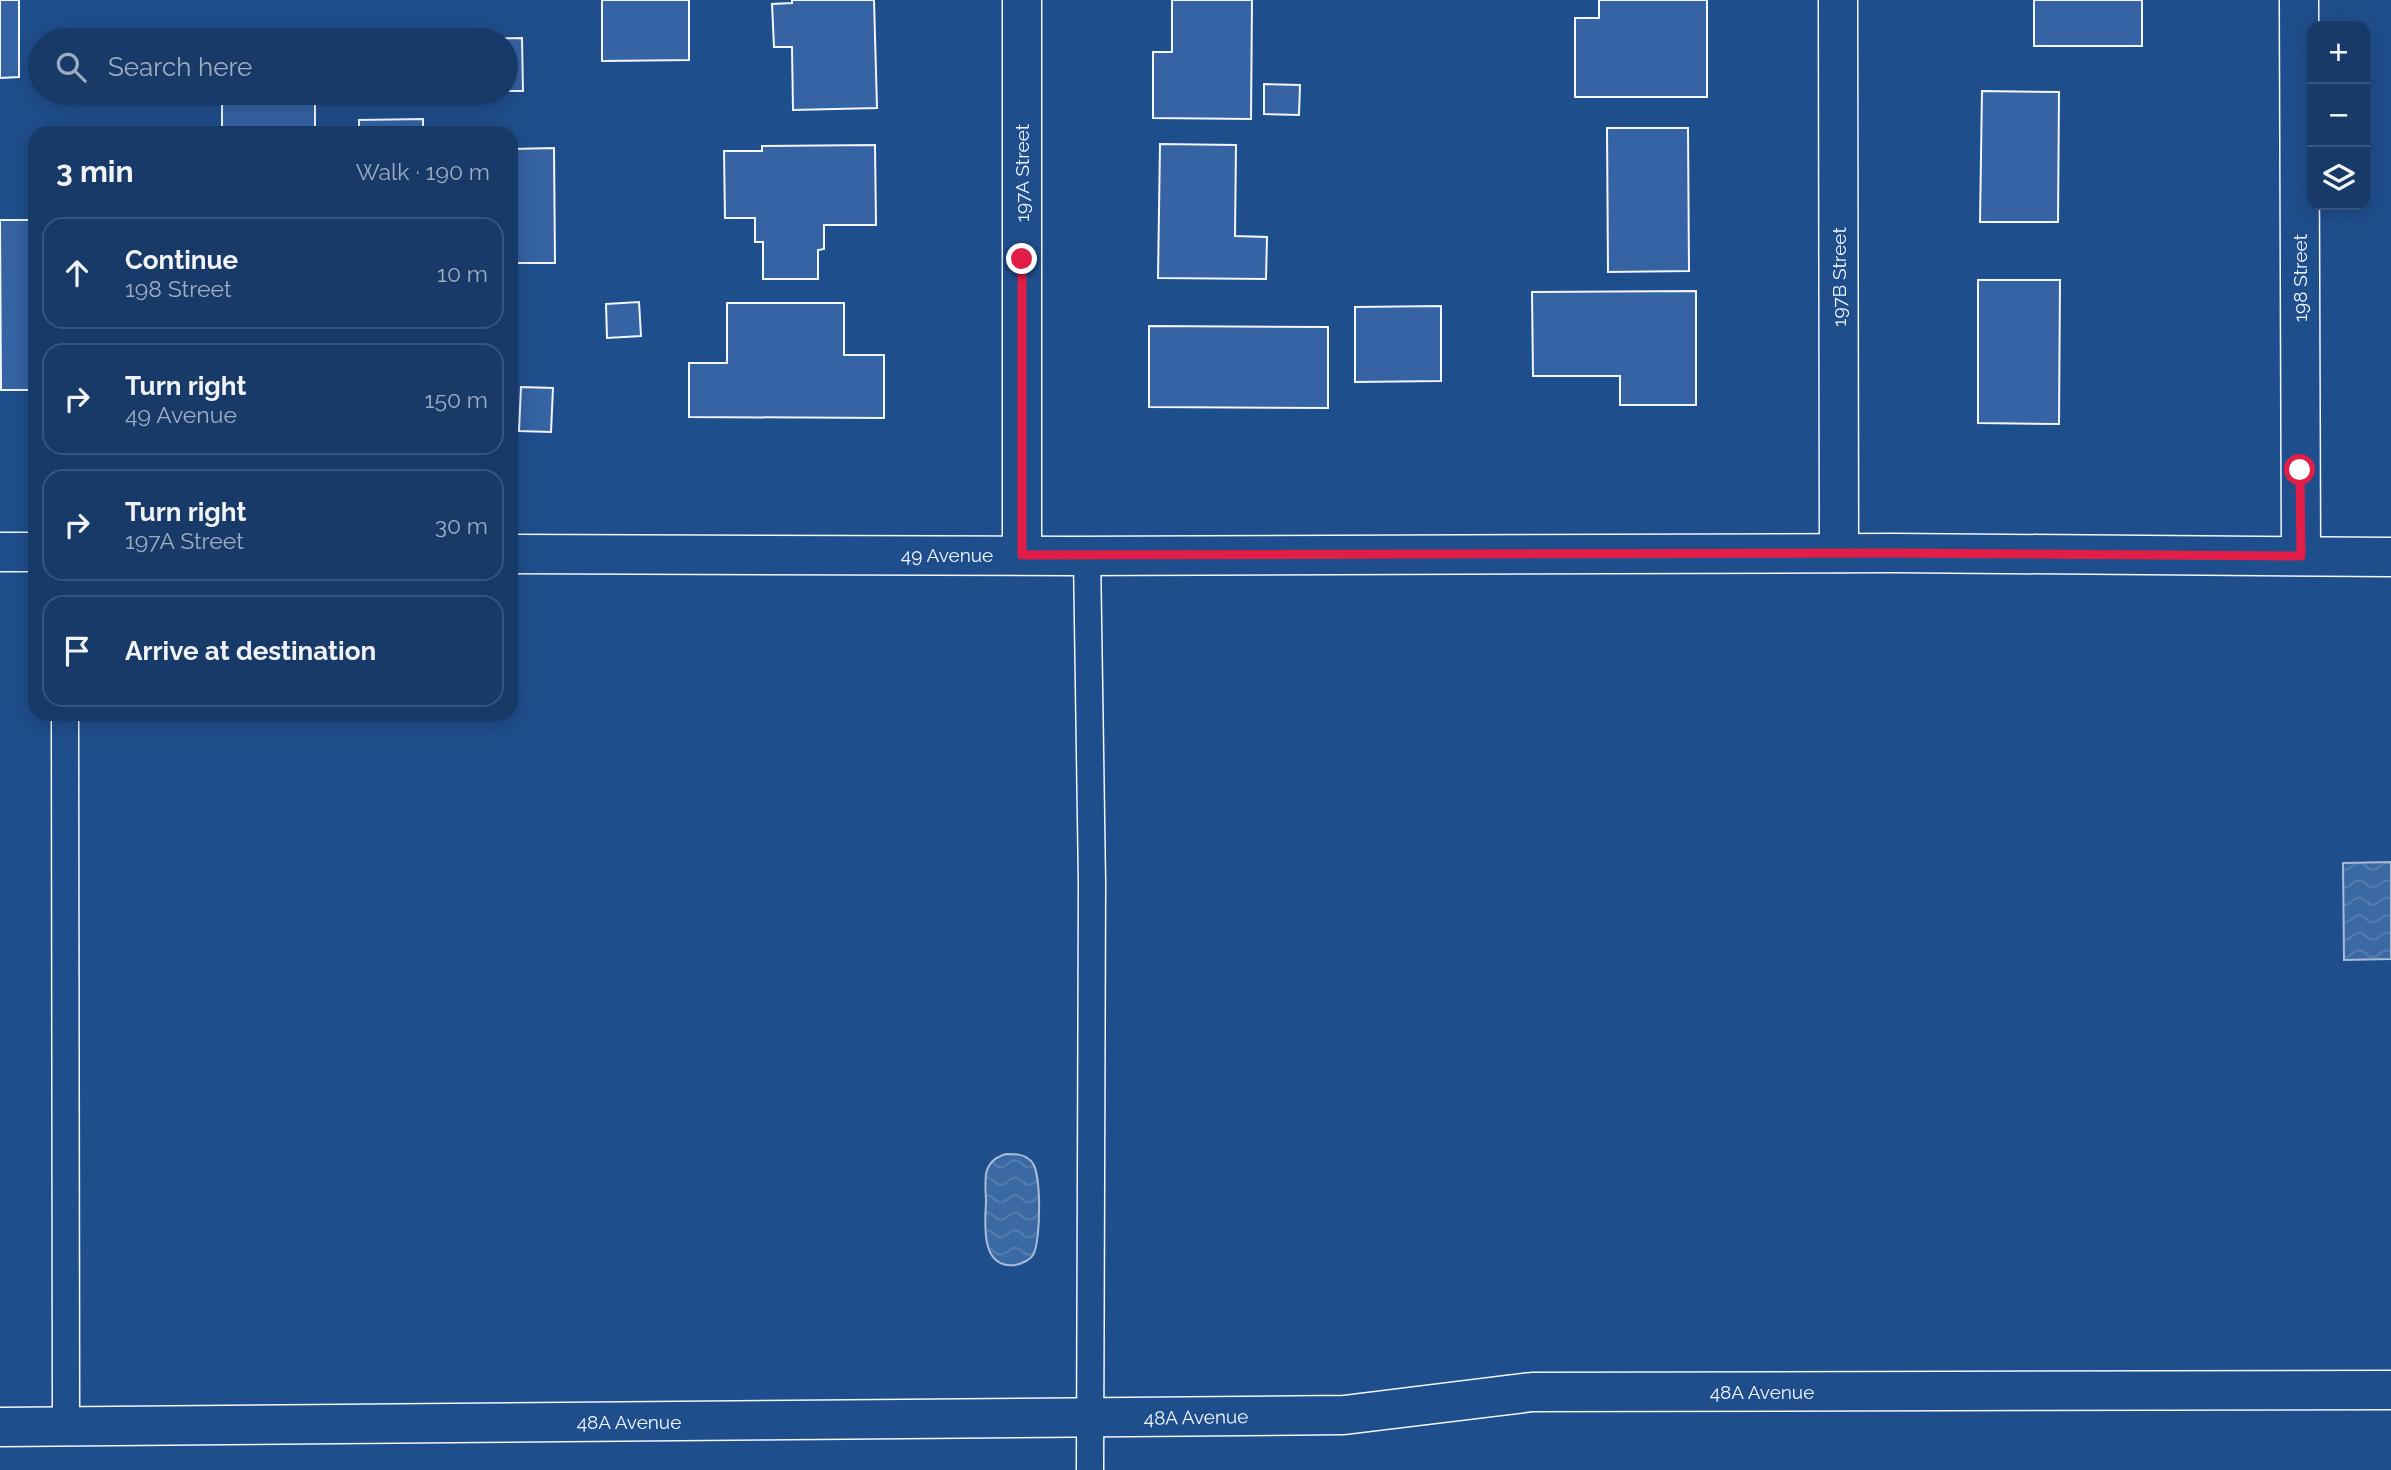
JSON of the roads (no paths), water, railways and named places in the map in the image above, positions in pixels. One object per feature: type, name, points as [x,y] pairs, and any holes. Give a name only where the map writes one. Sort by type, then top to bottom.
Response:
[{"type":"street","name":"197A Street","points":[[1022,555],[1023,0]]},
{"type":"street","name":"197B Street","points":[[1838,0],[1839,553]]},
{"type":"street","name":"198 Street","points":[[2299,0],[2301,556]]},
{"type":"street","points":[[0,552],[28,552]]},
{"type":"street","name":"49 Avenue","points":[[518,554],[1839,553],[2391,556]]},
{"type":"street","name":"48A Avenue","points":[[0,1427],[1344,1415],[1532,1392],[2391,1390]]},
{"type":"lane","points":[[1087,555],[1092,883],[1090,1470]]},
{"type":"lane","points":[[65,721],[66,1426]]},
{"type":"water","points":[[2391,862],[2391,959],[2344,960],[2343,863]]},
{"type":"water","points":[[1006,1154],[1016,1154],[1031,1161],[1035,1167],[1039,1191],[1036,1248],[1030,1259],[1015,1265],[996,1260],[990,1252],[986,1232],[987,1170],[995,1159]]}]
